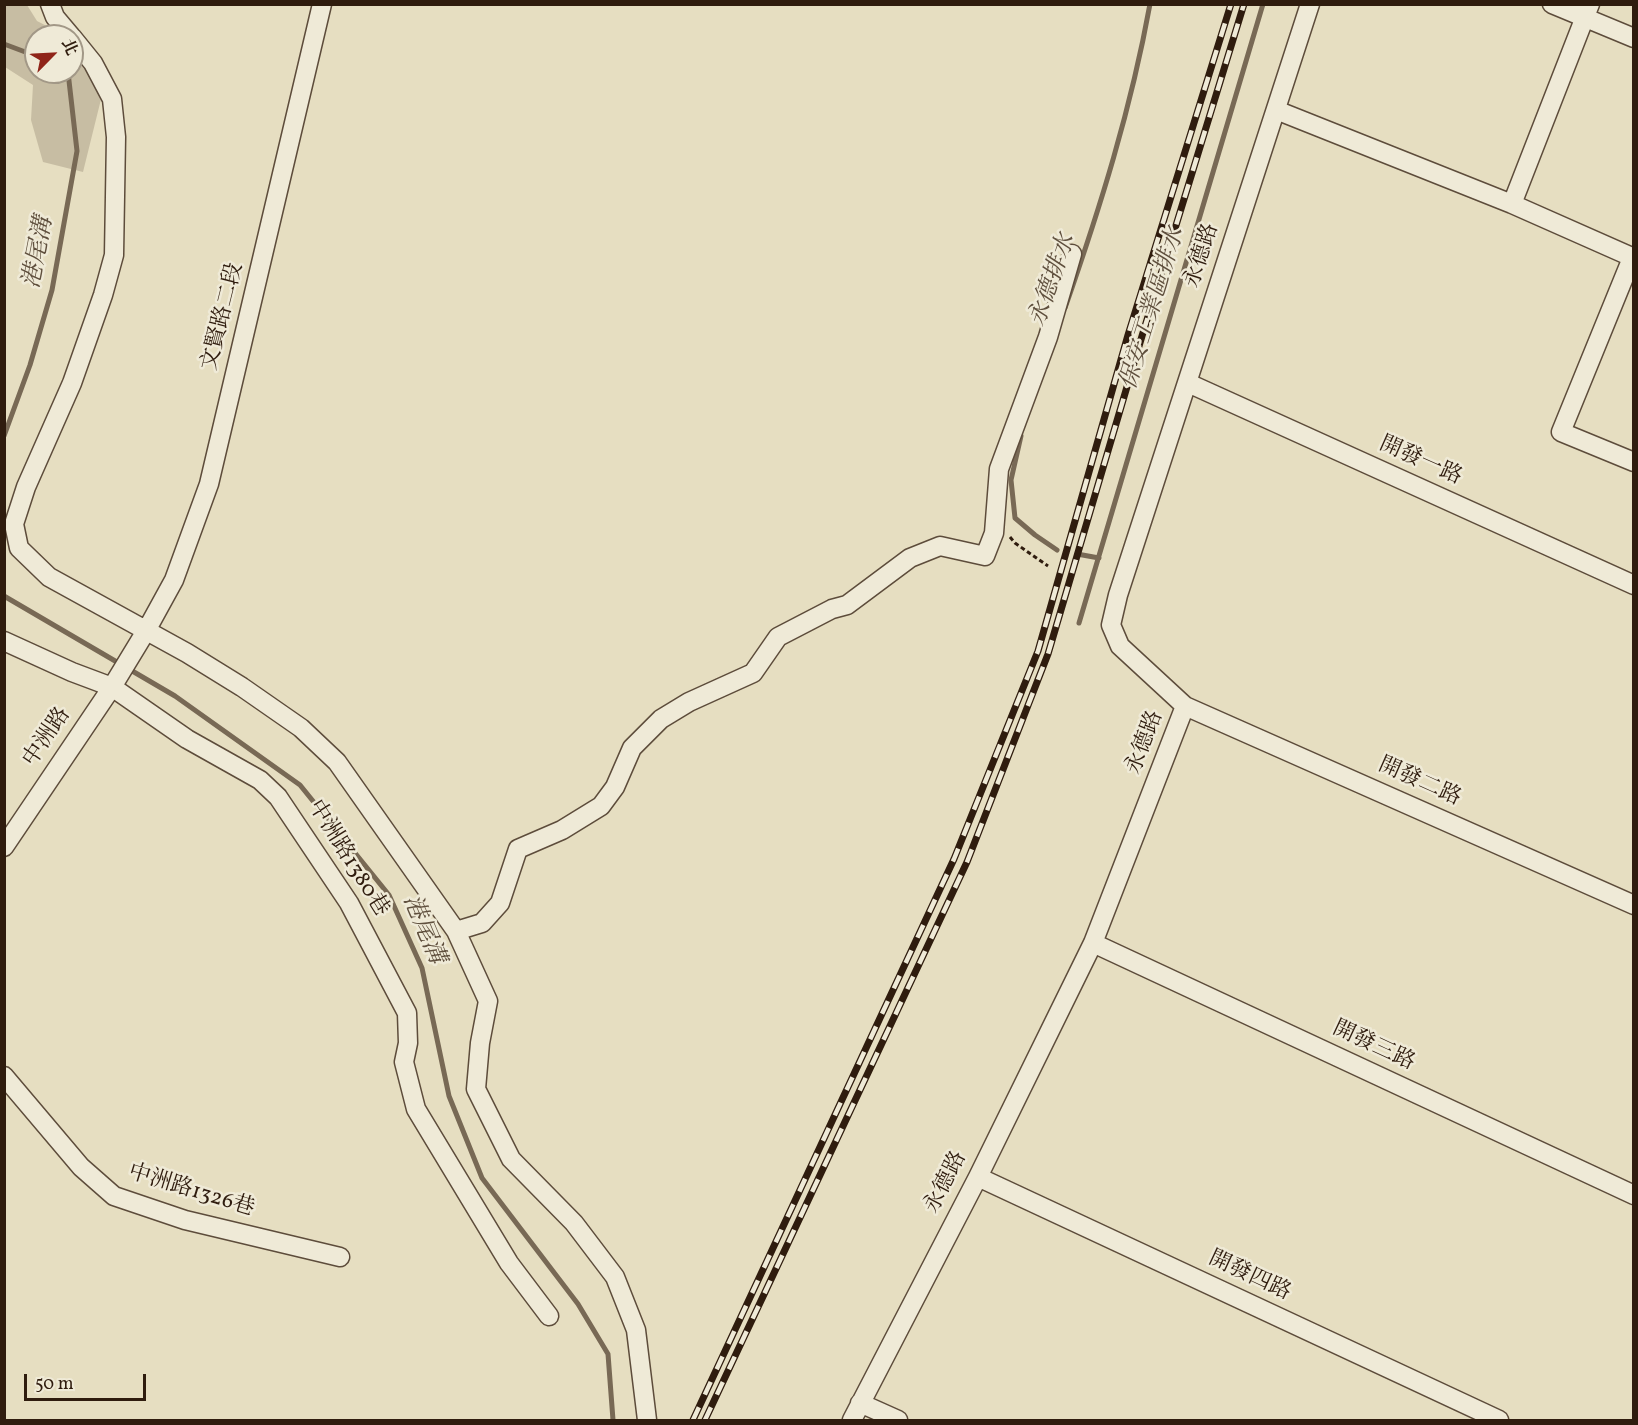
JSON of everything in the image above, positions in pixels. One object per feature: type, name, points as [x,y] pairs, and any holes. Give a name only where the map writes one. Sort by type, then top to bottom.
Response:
[{"type":"street","points":[[50,4],[61,24]]},
{"type":"street","name":"文賢路二段","points":[[112,687],[174,580],[209,484],[322,4]]},
{"type":"street","name":"永德路","points":[[852,1420],[978,1177],[1093,943],[1185,706],[1120,646],[1111,625],[1118,595],[1310,4]]},
{"type":"street","points":[[1552,4],[1588,11],[1634,38]]},
{"type":"street","points":[[1512,204],[1588,11]]},
{"type":"street","points":[[84,52],[93,63],[112,99],[116,137],[114,255],[103,295],[72,383],[26,487],[14,524],[19,548],[49,577],[242,687],[301,728],[337,762],[456,931],[488,1001],[480,1043],[476,1089],[511,1159],[574,1223],[615,1277],[636,1330],[647,1420]]},
{"type":"street","points":[[1276,110],[1512,204],[1633,258],[1561,432],[1634,462]]},
{"type":"street","points":[[456,931],[482,923],[500,903],[518,849],[562,830],[601,806],[615,787],[632,748],[661,719],[689,702],[753,673],[778,637],[832,609],[847,605],[910,558],[940,546],[985,556],[994,533],[999,469],[1048,337],[1072,254]]},
{"type":"street","name":"開發一路","points":[[1188,383],[1634,585]]},
{"type":"street","name":"中洲路1380巷","points":[[4,641],[72,672],[112,687],[187,739],[260,780],[278,797],[350,903],[407,1013],[408,1043],[404,1062],[416,1109],[509,1263],[549,1316]]},
{"type":"street","name":"中洲路","points":[[4,847],[112,687]]},
{"type":"street","name":"開發二路","points":[[1185,706],[1634,905]]},
{"type":"street","name":"開發三路","points":[[1093,943],[1634,1195]]},
{"type":"street","name":"中洲路1326巷","points":[[4,1076],[81,1167],[114,1196],[185,1220],[340,1257]]},
{"type":"street","name":"開發四路","points":[[978,1177],[1499,1420]]},
{"type":"street","points":[[860,1403],[897,1420]]},
{"type":"path","points":[[995,520],[1015,543],[1048,566]]},
{"type":"shaded area","points":[[4,5],[27,5],[37,21],[43,24],[24,24],[24,79],[5,67]]},
{"type":"shaded area","points":[[84,45],[97,52],[106,79],[83,172],[43,162],[31,120],[31,84],[84,84]]},
{"type":"waterway","name":"永德排水","points":[[1065,308],[1114,158],[1134,82],[1150,4]]},
{"type":"waterway","name":"保安工業區排水","points":[[1079,623],[1263,4]]},
{"type":"waterway","name":"港尾溝","points":[[4,44],[24,52]]},
{"type":"waterway","name":"港尾溝","points":[[4,436],[30,365],[52,290],[77,151],[69,84]]},
{"type":"waterway","name":"永德排水","points":[[1021,436],[1011,480],[1015,518],[1057,550]]},
{"type":"waterway","name":"永德排水","points":[[1077,554],[1099,558]]},
{"type":"waterway","name":"港尾溝","points":[[4,596],[175,696],[300,785],[389,895],[422,968],[449,1096],[482,1178],[578,1304],[608,1354],[613,1420]]},
{"type":"railway","points":[[693,1420],[954,859],[1038,651],[1128,335],[1231,4]]},
{"type":"railway","points":[[705,1420],[967,862],[1048,654],[1142,336],[1244,4]]}]
